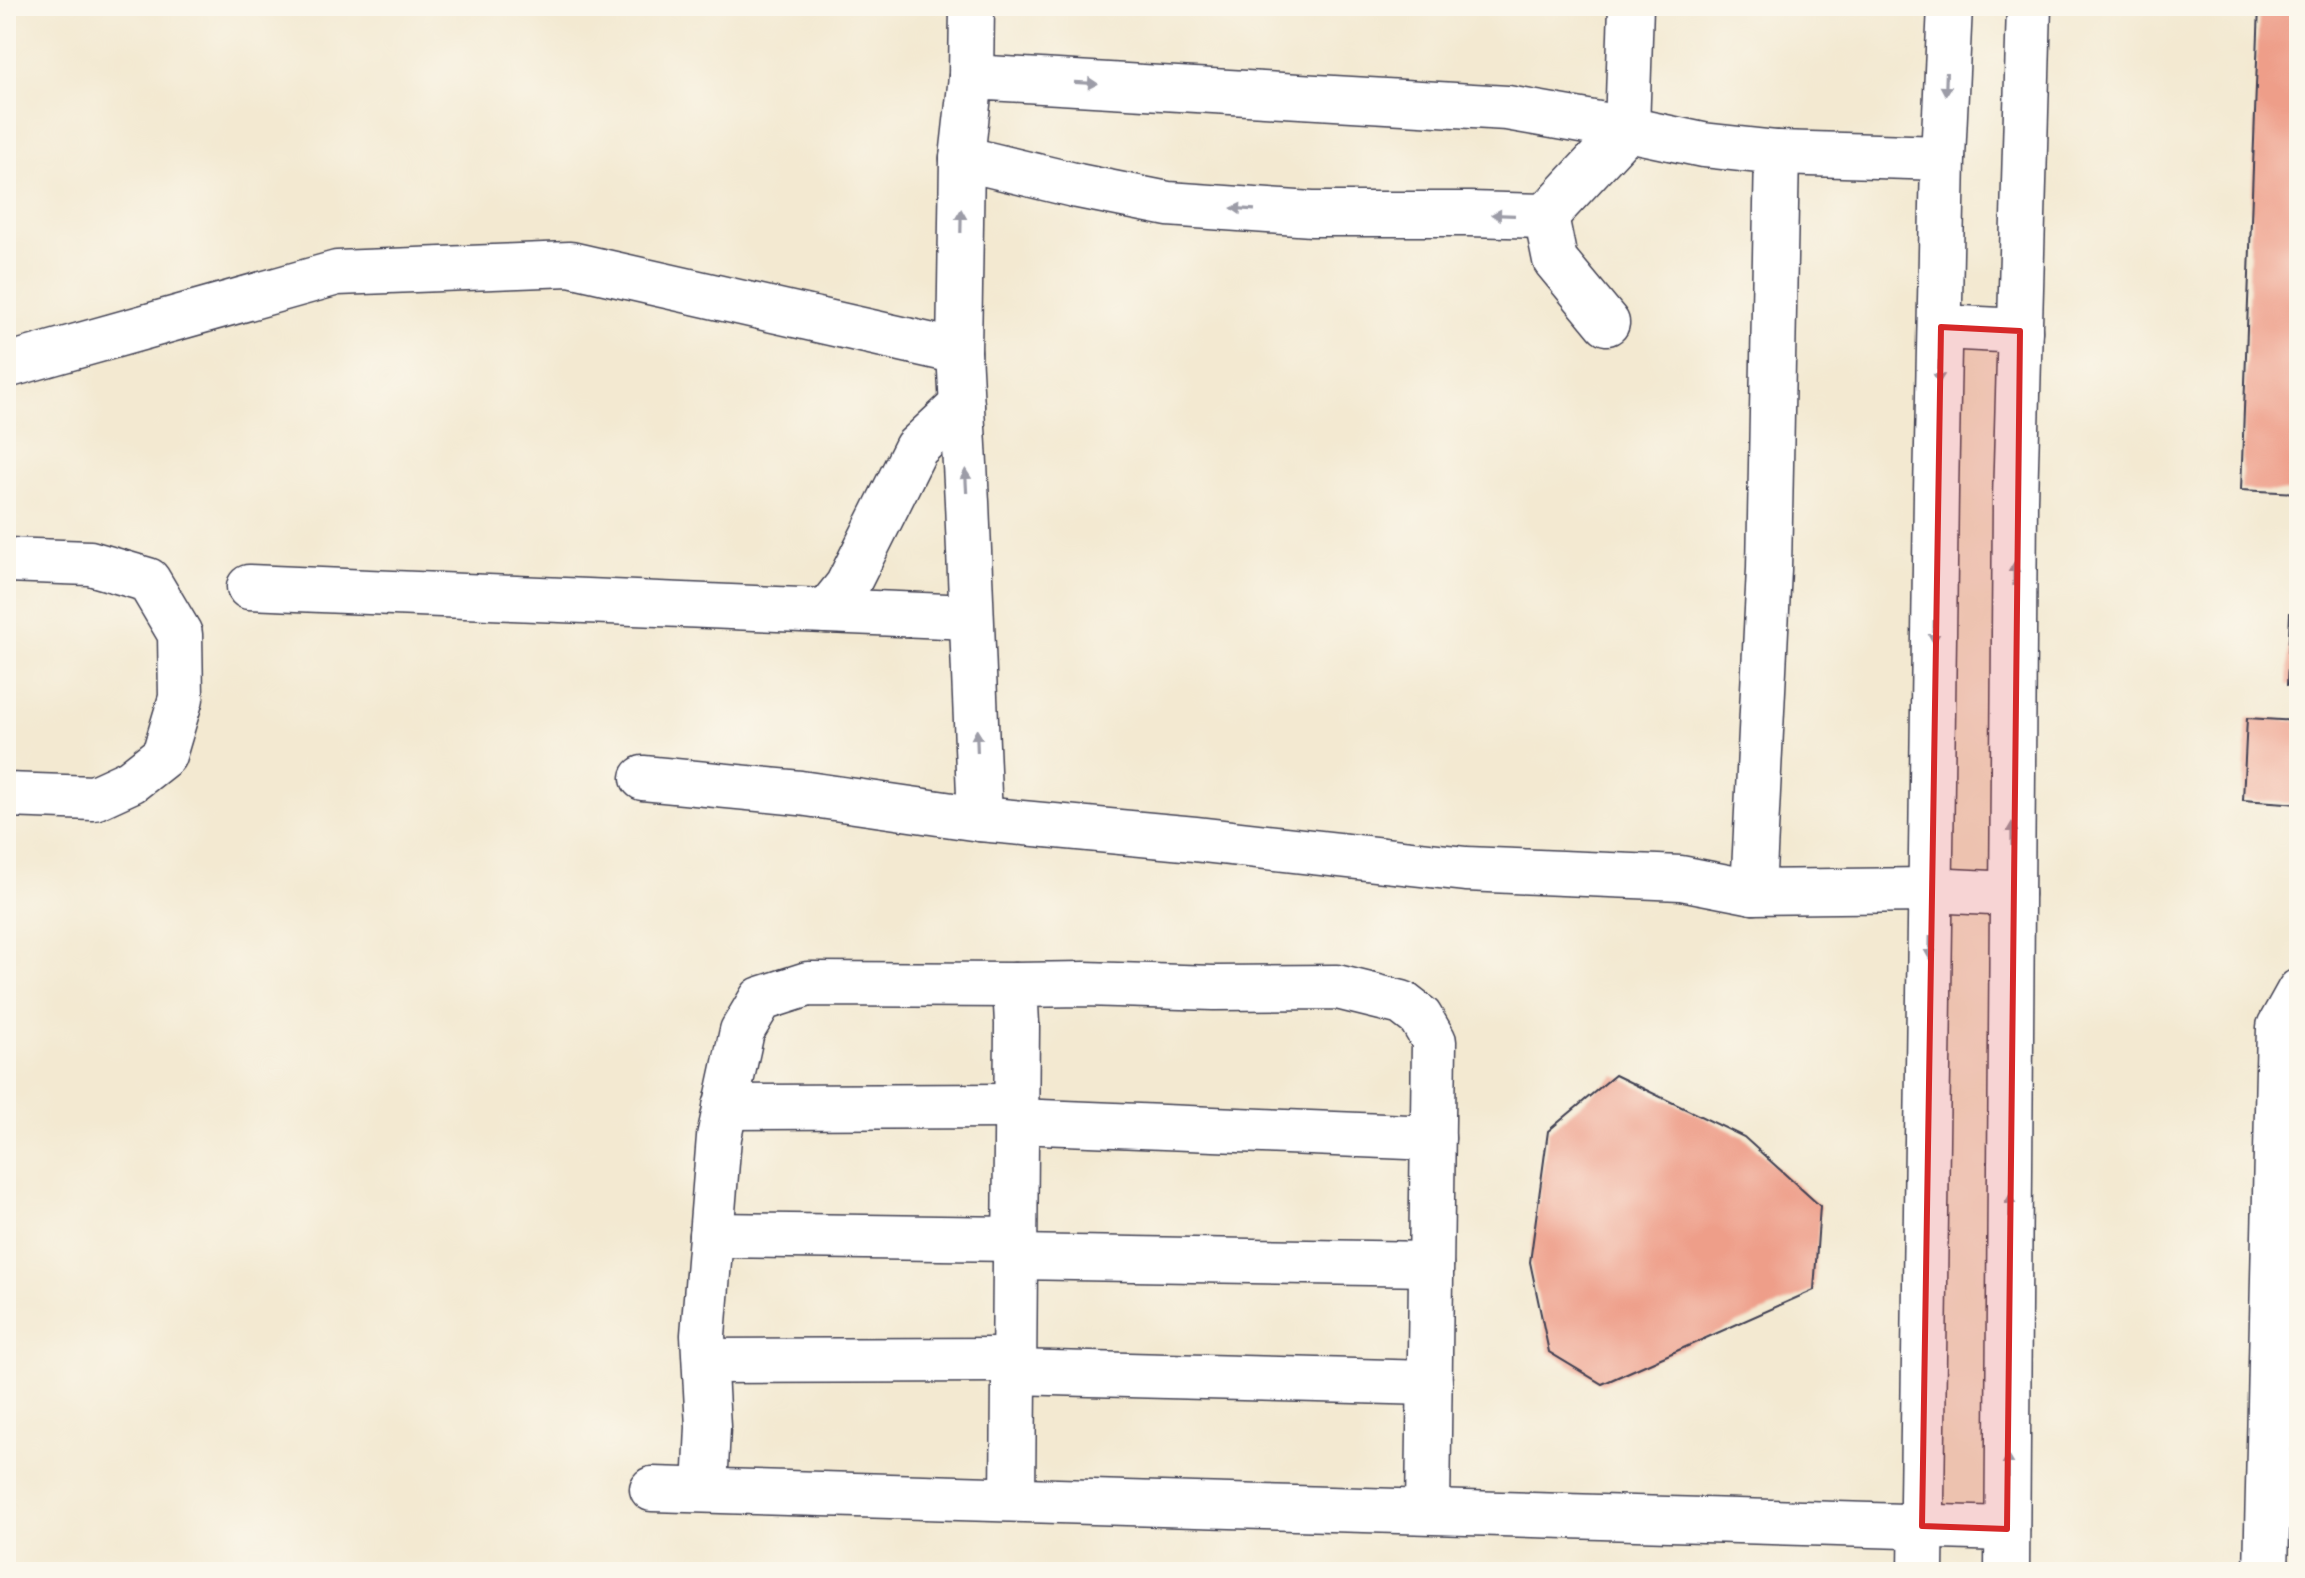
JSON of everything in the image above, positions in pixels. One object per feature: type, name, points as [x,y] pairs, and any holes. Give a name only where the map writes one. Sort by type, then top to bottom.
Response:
[{"type":"street","points":[[972,6],[971,77],[962,158],[959,352],[980,819]]},
{"type":"street","points":[[962,158],[1168,204],[1312,214],[1546,216],[1627,129],[1631,6]]},
{"type":"street","points":[[1921,1572],[1936,492],[1943,158],[1950,6]]},
{"type":"street","points":[[2007,1572],[2015,500],[2029,6]]},
{"type":"street","points":[[971,77],[1507,108],[1703,145],[1777,153],[1943,158]]},
{"type":"street","points":[[1753,892],[1769,569],[1777,153]]},
{"type":"street","points":[[1546,216],[1555,260],[1607,323]]},
{"type":"street","points":[[6,366],[337,273],[570,264],[959,352]]},
{"type":"street","points":[[1941,327],[2020,331]]},
{"type":"street","points":[[827,611],[847,586],[916,448],[962,405]]},
{"type":"street","points":[[6,560],[90,563],[148,580],[180,634],[181,698],[164,755],[131,781],[94,798],[6,795]]},
{"type":"street","points":[[249,587],[971,617]]},
{"type":"street","points":[[643,778],[800,793],[980,819],[1466,869],[1681,878],[1753,892],[1930,890],[2012,894]]},
{"type":"street","points":[[705,1490],[708,1427],[703,1335],[719,1137],[742,1031],[761,999],[808,984],[1337,987],[1402,1003],[1420,1017],[1434,1041],[1428,1511]]},
{"type":"street","points":[[1013,1498],[1015,985]]},
{"type":"street","points":[[2266,1572],[2279,1027],[2299,991]]},
{"type":"street","points":[[725,1107],[1016,1113],[1433,1138]]},
{"type":"street","points":[[711,1235],[1431,1264]]},
{"type":"street","points":[[705,1361],[1014,1366],[1430,1383]]},
{"type":"street","points":[[652,1489],[2007,1529]]},
{"type":"highlighted area","points":[[1941,327],[2020,331],[2007,1529],[1922,1526]]},
{"type":"building","points":[[2259,6],[2299,6],[2299,493],[2241,490]]},
{"type":"building","points":[[2290,613],[2299,613],[2299,685],[2287,685]]},
{"type":"building","points":[[2247,718],[2299,721],[2299,804],[2243,800]]},
{"type":"building","points":[[1615,1075],[1744,1137],[1820,1206],[1814,1290],[1602,1384],[1549,1352],[1530,1262],[1548,1131]]}]
